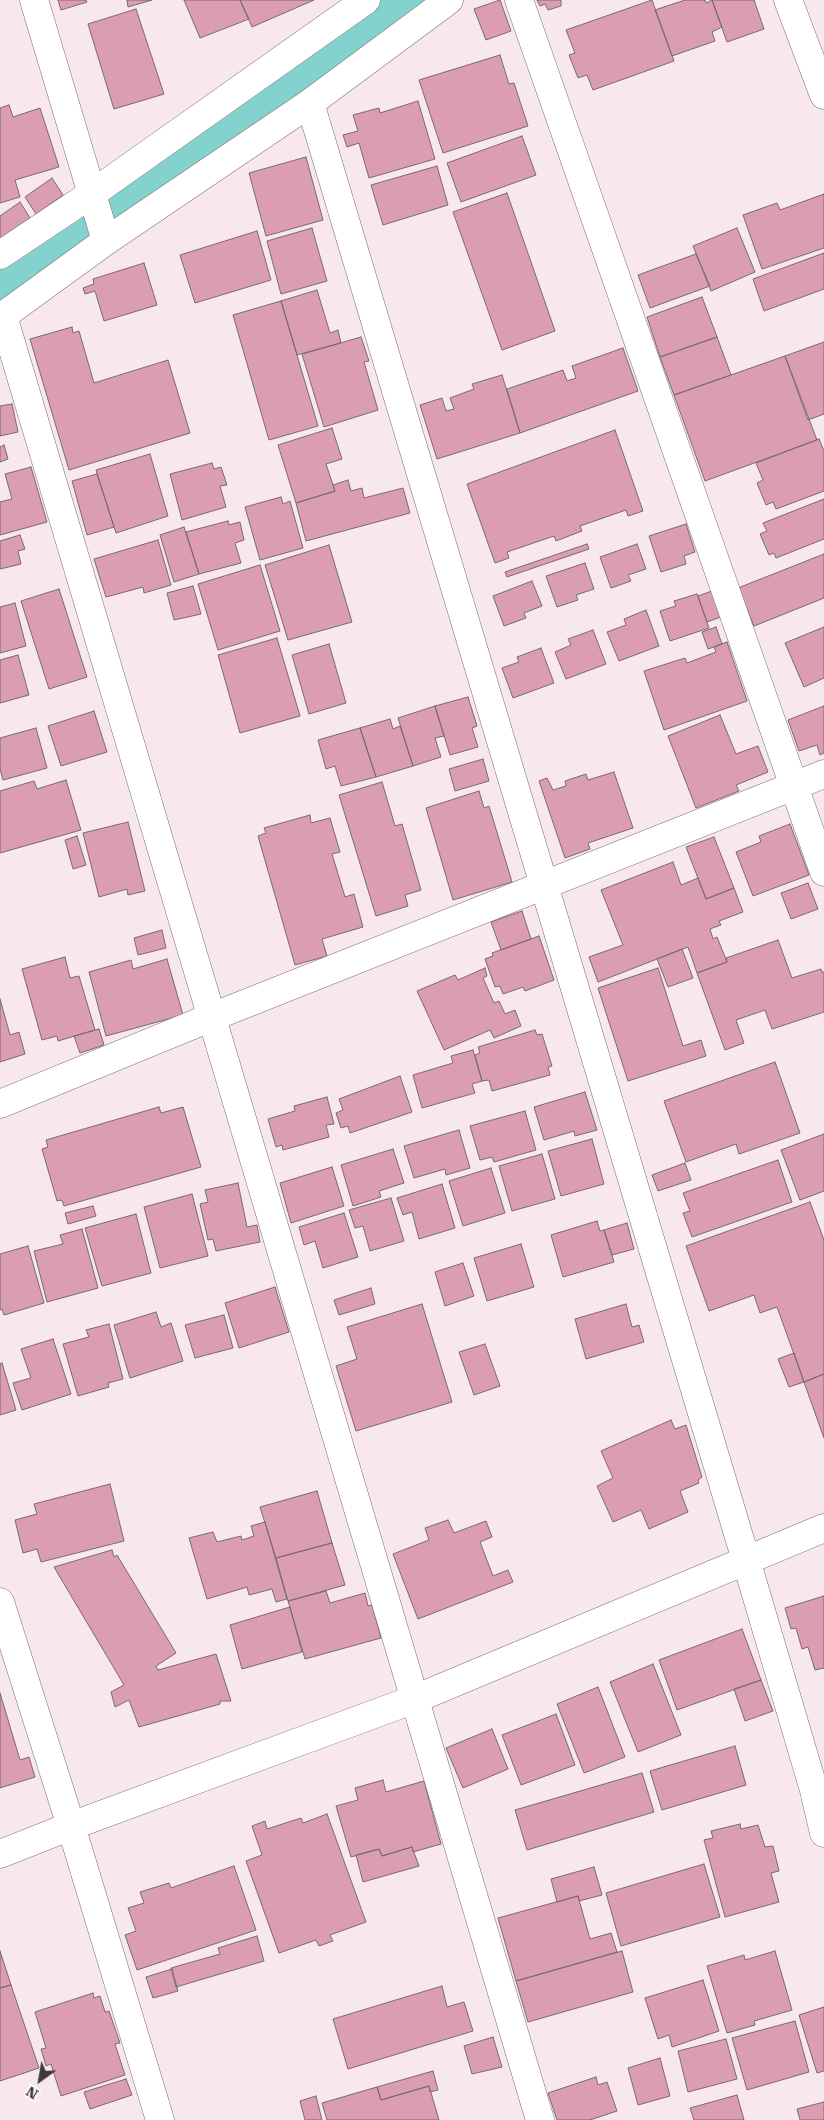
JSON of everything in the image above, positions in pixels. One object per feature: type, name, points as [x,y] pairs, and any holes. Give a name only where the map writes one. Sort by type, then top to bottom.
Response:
[{"type":"street","points":[[34,0],[105,235]]},
{"type":"street","points":[[0,255],[94,198],[366,0]]},
{"type":"street","points":[[449,0],[310,103],[105,235],[2,317],[540,2120]]},
{"type":"street","points":[[519,0],[824,872]]},
{"type":"street","points":[[788,0],[824,95]]},
{"type":"street","points":[[310,103],[746,1560],[811,1780],[824,1834]]},
{"type":"street","points":[[0,1104],[212,1017],[545,887],[824,774]]},
{"type":"street","points":[[0,1854],[415,1699],[824,1528]]},
{"type":"street","points":[[0,1602],[71,1826],[160,2120]]},
{"type":"building","points":[[58,0],[86,0],[87,2],[61,10]]},
{"type":"building","points":[[127,0],[152,0],[128,7]]},
{"type":"building","points":[[184,0],[240,0],[249,19],[200,38]]},
{"type":"building","points":[[240,0],[314,0],[252,27]]},
{"type":"building","points":[[500,0],[511,31],[486,40],[474,9]]},
{"type":"building","points":[[537,0],[561,0],[561,6],[548,10],[545,4],[540,6]]},
{"type":"building","points":[[652,0],[674,61],[593,90],[587,75],[578,78],[569,55],[575,53],[566,30]]},
{"type":"building","points":[[685,0],[705,0],[706,3],[712,0],[722,27],[712,32],[715,41],[672,56],[655,10]]},
{"type":"building","points":[[712,0],[754,0],[764,29],[727,42]]},
{"type":"building","points":[[136,9],[164,94],[114,109],[88,24]]},
{"type":"building","points":[[500,55],[509,84],[514,83],[528,126],[443,153],[419,80]]},
{"type":"building","points":[[418,101],[435,159],[369,178],[359,143],[347,147],[343,135],[358,131],[353,115],[379,108],[380,113]]},
{"type":"building","points":[[9,105],[13,117],[40,108],[59,167],[15,180],[20,197],[0,203],[0,108]]},
{"type":"building","points":[[522,136],[536,175],[461,202],[447,163]]},
{"type":"building","points":[[306,157],[323,220],[266,236],[249,173]]},
{"type":"building","points":[[437,166],[448,205],[383,225],[371,185]]},
{"type":"building","points":[[52,178],[63,195],[36,214],[25,197]]},
{"type":"building","points":[[507,193],[555,331],[502,350],[453,212]]},
{"type":"building","points":[[824,194],[824,248],[762,269],[743,215],[777,203],[780,210]]},
{"type":"building","points":[[20,202],[30,218],[0,239],[0,216]]},
{"type":"building","points":[[312,228],[327,281],[281,294],[267,241]]},
{"type":"building","points":[[737,228],[755,272],[711,291],[693,246]]},
{"type":"building","points":[[257,231],[271,280],[195,303],[180,255]]},
{"type":"building","points":[[824,253],[824,289],[764,311],[753,279]]},
{"type":"building","points":[[696,254],[710,286],[650,308],[638,275]]},
{"type":"building","points":[[144,263],[157,305],[104,321],[95,291],[85,294],[83,288],[94,284],[93,279]]},
{"type":"building","points":[[317,290],[330,333],[338,330],[341,343],[297,355],[281,301]]},
{"type":"building","points":[[702,297],[717,337],[660,357],[647,317]]},
{"type":"building","points":[[281,301],[318,426],[269,440],[233,315]]},
{"type":"building","points":[[72,327],[73,333],[79,331],[94,383],[168,360],[190,433],[69,470],[30,339]]},
{"type":"building","points":[[361,337],[369,361],[364,362],[378,410],[324,427],[302,354]]},
{"type":"building","points":[[717,337],[731,375],[674,395],[660,357]]},
{"type":"building","points":[[824,342],[824,414],[808,420],[785,356]]},
{"type":"building","points":[[623,348],[638,391],[520,433],[507,389],[563,370],[567,381],[576,378],[572,366]]},
{"type":"building","points":[[785,356],[817,440],[705,481],[674,395]]},
{"type":"building","points":[[502,375],[520,433],[437,459],[420,405],[442,398],[446,411],[454,409],[450,398],[474,389],[472,384]]},
{"type":"building","points":[[12,404],[18,432],[0,436],[0,406]]},
{"type":"building","points":[[332,428],[342,459],[326,464],[335,491],[296,503],[278,445]]},
{"type":"building","points":[[615,430],[643,511],[628,516],[626,510],[580,526],[582,531],[556,541],[554,536],[507,552],[509,558],[495,563],[467,484]]},
{"type":"building","points":[[819,439],[824,451],[824,491],[776,509],[773,502],[766,505],[757,483],[763,480],[756,463]]},
{"type":"building","points":[[4,445],[8,459],[0,462],[0,447]]},
{"type":"building","points":[[150,454],[168,516],[116,533],[96,470]]},
{"type":"building","points":[[212,463],[214,469],[221,467],[227,485],[220,486],[226,507],[182,520],[170,474]]},
{"type":"building","points":[[31,467],[47,522],[0,535],[0,502],[12,499],[5,474]]},
{"type":"building","points":[[97,474],[114,527],[87,535],[72,481]]},
{"type":"building","points":[[348,480],[351,491],[362,488],[364,498],[403,488],[410,513],[306,541],[296,503],[335,491],[333,485]]},
{"type":"building","points":[[281,497],[283,504],[290,501],[303,548],[260,560],[245,507]]},
{"type":"building","points":[[824,499],[824,539],[776,558],[774,553],[769,555],[760,534],[767,531],[763,523]]},
{"type":"building","points":[[228,521],[229,525],[240,522],[244,540],[235,543],[241,563],[199,574],[186,532]]},
{"type":"building","points":[[686,524],[695,552],[684,556],[686,564],[661,572],[649,536]]},
{"type":"building","points":[[184,527],[199,574],[174,582],[160,535]]},
{"type":"building","points":[[20,535],[25,549],[18,551],[21,564],[0,569],[0,541]]},
{"type":"building","points":[[158,540],[171,585],[144,593],[143,587],[106,597],[94,559]]},
{"type":"building","points":[[587,544],[589,549],[507,577],[505,572]]},
{"type":"building","points":[[637,544],[646,569],[628,575],[631,581],[611,588],[600,557]]},
{"type":"building","points":[[329,545],[352,622],[288,640],[265,565]]},
{"type":"building","points":[[824,554],[824,598],[754,626],[738,588]]},
{"type":"building","points":[[585,563],[594,589],[576,595],[578,600],[557,607],[546,576]]},
{"type":"building","points":[[260,565],[280,631],[218,650],[198,584]]},
{"type":"building","points":[[532,581],[542,606],[524,613],[526,618],[504,626],[493,596]]},
{"type":"building","points":[[193,586],[201,614],[174,620],[167,593]]},
{"type":"building","points":[[59,589],[87,677],[49,689],[21,601]]},
{"type":"building","points":[[712,591],[721,617],[707,622],[698,596]]},
{"type":"building","points":[[697,594],[709,628],[670,641],[660,611],[676,606],[674,601]]},
{"type":"building","points":[[15,603],[26,646],[0,653],[0,607]]},
{"type":"building","points":[[646,610],[659,646],[619,661],[607,632],[626,625],[624,619]]},
{"type":"building","points":[[716,627],[722,644],[708,649],[702,632]]},
{"type":"building","points":[[824,627],[824,678],[804,687],[785,643]]},
{"type":"building","points":[[593,630],[606,664],[566,679],[555,652],[571,645],[568,639]]},
{"type":"building","points":[[277,638],[300,716],[240,733],[218,655]]},
{"type":"building","points":[[727,642],[747,701],[664,730],[644,671],[685,658],[687,663],[716,652],[714,647]]},
{"type":"building","points":[[329,644],[346,703],[309,714],[292,655]]},
{"type":"building","points":[[541,648],[554,683],[513,698],[502,668],[519,662],[517,657]]},
{"type":"building","points":[[18,655],[29,695],[0,703],[0,660]]},
{"type":"building","points":[[468,697],[477,726],[472,728],[478,747],[450,755],[435,706]]},
{"type":"building","points":[[435,706],[444,736],[435,738],[441,757],[413,766],[398,718]]},
{"type":"building","points":[[824,706],[824,753],[820,755],[817,745],[799,751],[788,720]]},
{"type":"building","points":[[94,711],[107,752],[61,766],[48,726]]},
{"type":"building","points":[[720,715],[736,754],[758,746],[768,772],[736,785],[739,791],[696,808],[668,736]]},
{"type":"building","points":[[390,719],[393,729],[400,726],[413,766],[376,777],[360,728]]},
{"type":"building","points":[[36,728],[47,768],[3,780],[0,769],[0,738]]},
{"type":"building","points":[[360,728],[376,777],[341,786],[335,766],[326,769],[318,740]]},
{"type":"building","points":[[483,759],[489,781],[455,791],[449,769]]},
{"type":"building","points":[[614,772],[633,828],[588,843],[590,849],[565,858],[539,781],[547,778],[553,790],[566,786],[565,781],[586,774],[588,780]]},
{"type":"building","points":[[66,780],[81,830],[0,853],[0,791],[34,781],[37,789]]},
{"type":"building","points":[[382,782],[395,826],[402,824],[421,890],[405,895],[408,906],[376,916],[339,795]]},
{"type":"building","points":[[479,791],[484,808],[489,806],[512,882],[453,900],[426,808]]},
{"type":"building","points":[[310,815],[311,823],[330,818],[340,852],[332,854],[345,897],[354,894],[363,927],[322,939],[327,956],[295,965],[258,836],[266,833],[264,828]]},
{"type":"building","points":[[128,822],[145,891],[128,895],[127,889],[99,897],[83,833]]},
{"type":"building","points":[[790,824],[809,875],[753,896],[736,852],[761,842],[759,836]]},
{"type":"building","points":[[77,836],[86,865],[73,869],[65,840]]},
{"type":"building","points":[[714,837],[734,888],[706,899],[686,847]]},
{"type":"building","points":[[673,862],[681,885],[698,878],[706,899],[734,888],[743,912],[719,921],[721,925],[710,929],[713,939],[717,937],[727,962],[697,973],[688,947],[598,982],[589,957],[623,945],[601,890]]},
{"type":"building","points":[[808,883],[818,909],[791,919],[781,893]]},
{"type":"building","points":[[522,911],[531,939],[501,950],[491,922]]},
{"type":"building","points":[[162,930],[166,948],[138,955],[134,938]]},
{"type":"building","points":[[539,936],[554,980],[525,991],[523,987],[503,994],[500,986],[495,987],[485,959],[493,956],[492,953]]},
{"type":"building","points":[[778,940],[792,978],[821,969],[824,972],[824,1012],[772,1029],[765,1010],[736,1020],[744,1043],[725,1050],[697,973],[727,962],[726,958]]},
{"type":"building","points":[[682,949],[693,978],[668,987],[657,959]]},
{"type":"building","points":[[65,957],[70,978],[79,976],[95,1030],[58,1041],[57,1036],[42,1040],[22,969]]},
{"type":"building","points":[[167,959],[183,1015],[106,1036],[89,972],[131,960],[133,969]]},
{"type":"building","points":[[485,968],[487,976],[483,978],[494,1003],[499,1001],[505,1014],[515,1010],[521,1026],[494,1038],[490,1030],[444,1050],[417,991],[455,975],[458,980]]},
{"type":"building","points":[[658,968],[683,1046],[701,1040],[706,1056],[628,1081],[598,988]]},
{"type":"building","points":[[0,999],[10,1035],[19,1032],[25,1054],[0,1062]]},
{"type":"building","points":[[99,1029],[104,1045],[80,1053],[74,1036]]},
{"type":"building","points":[[535,1030],[537,1035],[542,1034],[552,1066],[548,1067],[550,1075],[492,1091],[489,1080],[482,1081],[475,1055],[480,1053],[478,1047]]},
{"type":"building","points":[[473,1050],[482,1081],[472,1084],[475,1093],[422,1108],[413,1075],[453,1063],[451,1056]]},
{"type":"building","points":[[775,1062],[800,1133],[739,1154],[736,1144],[686,1162],[664,1101]]},
{"type":"building","points":[[400,1076],[412,1112],[350,1133],[348,1126],[341,1128],[336,1113],[343,1110],[339,1099]]},
{"type":"building","points":[[585,1092],[597,1130],[575,1136],[574,1131],[544,1140],[534,1107]]},
{"type":"building","points":[[327,1097],[334,1124],[326,1125],[329,1137],[283,1150],[282,1145],[276,1147],[268,1119],[295,1111],[294,1106]]},
{"type":"building","points":[[159,1107],[161,1113],[183,1107],[201,1167],[64,1206],[62,1200],[57,1201],[42,1149],[48,1147],[46,1140]]},
{"type":"building","points":[[525,1111],[536,1150],[494,1162],[492,1157],[480,1160],[470,1126]]},
{"type":"building","points":[[459,1130],[470,1168],[446,1175],[445,1169],[414,1178],[404,1146]]},
{"type":"building","points":[[824,1134],[824,1191],[800,1200],[781,1150]]},
{"type":"building","points":[[592,1139],[604,1184],[561,1196],[548,1151]]},
{"type":"building","points":[[393,1149],[404,1183],[379,1191],[381,1197],[353,1206],[341,1165]]},
{"type":"building","points":[[542,1154],[555,1199],[512,1211],[499,1166]]},
{"type":"building","points":[[778,1160],[792,1202],[692,1237],[683,1213],[690,1211],[683,1193]]},
{"type":"building","points":[[685,1163],[691,1180],[658,1191],[652,1175]]},
{"type":"building","points":[[332,1167],[344,1206],[291,1223],[280,1183]]},
{"type":"building","points":[[491,1168],[505,1213],[463,1226],[449,1181]]},
{"type":"building","points":[[238,1183],[247,1227],[257,1225],[260,1242],[216,1251],[213,1239],[208,1240],[200,1204],[208,1202],[205,1190]]},
{"type":"building","points":[[442,1184],[455,1228],[419,1239],[412,1212],[403,1215],[397,1198]]},
{"type":"building","points":[[192,1194],[208,1256],[160,1268],[144,1207]]},
{"type":"building","points":[[391,1198],[404,1241],[370,1251],[363,1226],[355,1228],[349,1210]]},
{"type":"building","points":[[810,1202],[824,1240],[824,1374],[804,1382],[777,1307],[760,1313],[754,1295],[709,1311],[686,1246]]},
{"type":"building","points":[[93,1206],[96,1216],[68,1224],[65,1213]]},
{"type":"building","points":[[344,1213],[358,1257],[323,1268],[315,1241],[304,1245],[299,1227]]},
{"type":"building","points":[[136,1214],[151,1273],[102,1286],[85,1228]]},
{"type":"building","points":[[597,1221],[600,1231],[604,1230],[614,1262],[563,1277],[551,1235]]},
{"type":"building","points":[[627,1223],[634,1249],[612,1255],[604,1230]]},
{"type":"building","points":[[82,1229],[98,1288],[47,1302],[34,1251],[63,1244],[60,1235]]},
{"type":"building","points":[[521,1244],[534,1287],[487,1301],[474,1258]]},
{"type":"building","points":[[28,1246],[44,1303],[4,1315],[2,1309],[0,1310],[0,1254]]},
{"type":"building","points":[[463,1263],[474,1296],[445,1306],[435,1272]]},
{"type":"building","points":[[275,1287],[289,1332],[239,1348],[225,1303]]},
{"type":"building","points":[[371,1288],[375,1304],[339,1315],[334,1300]]},
{"type":"building","points":[[422,1304],[452,1402],[356,1431],[336,1366],[357,1359],[347,1327]]},
{"type":"building","points":[[626,1304],[632,1327],[639,1325],[644,1342],[586,1359],[575,1319]]},
{"type":"building","points":[[156,1312],[161,1327],[171,1323],[183,1361],[130,1378],[114,1325]]},
{"type":"building","points":[[224,1315],[233,1348],[195,1358],[185,1325]]},
{"type":"building","points":[[109,1324],[123,1379],[108,1383],[109,1387],[78,1396],[63,1344],[89,1337],[86,1330]]},
{"type":"building","points":[[53,1339],[71,1394],[22,1410],[13,1383],[31,1378],[21,1349]]},
{"type":"building","points":[[485,1344],[500,1386],[474,1395],[459,1352]]},
{"type":"building","points":[[794,1353],[804,1382],[789,1387],[778,1359]]},
{"type":"building","points":[[2,1363],[16,1410],[0,1415],[0,1364]]},
{"type":"building","points":[[824,1374],[824,1438],[804,1382]]},
{"type":"building","points":[[671,1420],[675,1429],[686,1425],[702,1477],[698,1480],[699,1483],[680,1491],[688,1512],[649,1529],[641,1510],[613,1522],[597,1486],[613,1478],[601,1451]]},
{"type":"building","points":[[110,1484],[124,1541],[41,1562],[37,1549],[23,1553],[15,1520],[37,1514],[34,1504]]},
{"type":"building","points":[[317,1491],[332,1543],[276,1558],[260,1507]]},
{"type":"building","points":[[448,1520],[454,1533],[486,1521],[492,1537],[480,1542],[493,1576],[508,1570],[513,1582],[418,1619],[393,1554],[429,1540],[425,1528]]},
{"type":"building","points":[[265,1522],[287,1599],[276,1602],[272,1589],[249,1595],[247,1587],[207,1599],[189,1538],[213,1532],[217,1542],[241,1536],[242,1540],[254,1536],[251,1526]]},
{"type":"building","points":[[332,1543],[345,1585],[288,1601],[276,1558]]},
{"type":"building","points":[[112,1550],[114,1557],[117,1555],[176,1653],[156,1666],[158,1670],[216,1654],[231,1701],[220,1701],[220,1704],[139,1727],[129,1700],[115,1707],[111,1692],[124,1685],[54,1567]]},
{"type":"building","points":[[326,1591],[330,1603],[365,1593],[368,1606],[372,1605],[381,1638],[305,1659],[288,1601]]},
{"type":"building","points":[[824,1596],[824,1668],[815,1670],[808,1647],[802,1649],[796,1628],[791,1629],[785,1608]]},
{"type":"building","points":[[290,1607],[302,1652],[242,1669],[230,1625]]},
{"type":"building","points":[[742,1629],[761,1680],[677,1710],[659,1660]]},
{"type":"building","points":[[653,1664],[681,1735],[638,1752],[610,1682]]},
{"type":"building","points":[[761,1680],[773,1711],[745,1721],[734,1689]]},
{"type":"building","points":[[598,1687],[625,1757],[584,1773],[557,1704]]},
{"type":"building","points":[[0,1693],[20,1760],[29,1757],[35,1777],[0,1788]]},
{"type":"building","points":[[556,1714],[575,1765],[521,1785],[502,1735]]},
{"type":"building","points":[[492,1729],[508,1769],[463,1788],[446,1748]]},
{"type":"building","points":[[735,1746],[746,1785],[662,1810],[650,1771]]},
{"type":"building","points":[[642,1773],[654,1812],[527,1850],[515,1810]]},
{"type":"building","points":[[383,1780],[386,1792],[424,1781],[441,1844],[413,1852],[412,1847],[382,1856],[379,1849],[351,1857],[336,1806],[358,1800],[355,1788]]},
{"type":"building","points":[[327,1814],[366,1922],[330,1935],[333,1941],[319,1946],[316,1940],[279,1953],[246,1861],[262,1855],[252,1826],[265,1821],[267,1829],[301,1818],[303,1823]]},
{"type":"building","points":[[740,1824],[741,1829],[758,1825],[765,1847],[773,1846],[779,1871],[771,1873],[779,1902],[725,1917],[704,1840],[713,1838],[711,1831]]},
{"type":"building","points":[[412,1847],[419,1866],[363,1882],[356,1855],[379,1849],[382,1856]]},
{"type":"building","points":[[704,1864],[720,1917],[621,1946],[606,1893]]},
{"type":"building","points":[[234,1866],[256,1930],[137,1970],[125,1935],[136,1931],[128,1908],[144,1903],[140,1892],[169,1883],[171,1888]]},
{"type":"building","points":[[594,1867],[602,1895],[579,1901],[578,1896],[557,1902],[551,1879]]},
{"type":"building","points":[[578,1896],[590,1939],[611,1933],[617,1952],[516,1981],[498,1918]]},
{"type":"building","points":[[257,1936],[264,1961],[176,1987],[171,1968],[220,1954],[218,1948]]},
{"type":"building","points":[[0,1951],[11,1985],[0,1988]]},
{"type":"building","points":[[622,1951],[633,1992],[528,2022],[516,1981]]},
{"type":"building","points":[[775,1951],[792,2010],[754,2021],[755,2025],[727,2033],[707,1966],[744,1955],[745,1960]]},
{"type":"building","points":[[172,1969],[178,1991],[153,1998],[146,1977]]},
{"type":"building","points":[[703,1980],[719,2031],[672,2047],[669,2035],[658,2039],[645,1998]]},
{"type":"building","points":[[11,1985],[39,2068],[0,2081],[0,1988]]},
{"type":"building","points":[[442,1986],[447,2007],[464,2002],[473,2031],[348,2069],[333,2019]]},
{"type":"building","points":[[93,1993],[94,1998],[100,1996],[105,2012],[109,2011],[120,2043],[115,2044],[125,2075],[61,2096],[51,2064],[46,2066],[41,2049],[46,2048],[35,2012]]},
{"type":"building","points":[[824,2007],[824,2071],[817,2073],[799,2015]]},
{"type":"building","points":[[795,2021],[809,2072],[747,2090],[732,2038]]},
{"type":"building","points":[[493,2037],[502,2067],[472,2074],[464,2046]]},
{"type":"building","points":[[726,2039],[737,2079],[688,2092],[678,2051]]},
{"type":"building","points":[[660,2058],[670,2096],[638,2105],[628,2068]]},
{"type":"building","points":[[433,2071],[438,2090],[430,2092],[429,2086],[381,2100],[377,2087]]},
{"type":"building","points":[[596,2077],[598,2085],[607,2082],[617,2111],[590,2120],[557,2120],[548,2093]]},
{"type":"building","points":[[126,2079],[132,2095],[90,2109],[84,2092]]},
{"type":"building","points":[[429,2086],[439,2120],[327,2120],[322,2103],[377,2087],[381,2100]]},
{"type":"building","points":[[737,2095],[744,2120],[694,2120],[690,2108]]},
{"type":"building","points":[[316,2096],[322,2120],[305,2120],[300,2101]]},
{"type":"building","points":[[824,2102],[824,2120],[800,2120],[797,2109]]},
{"type":"waterway","points":[[0,283],[404,0]]}]
